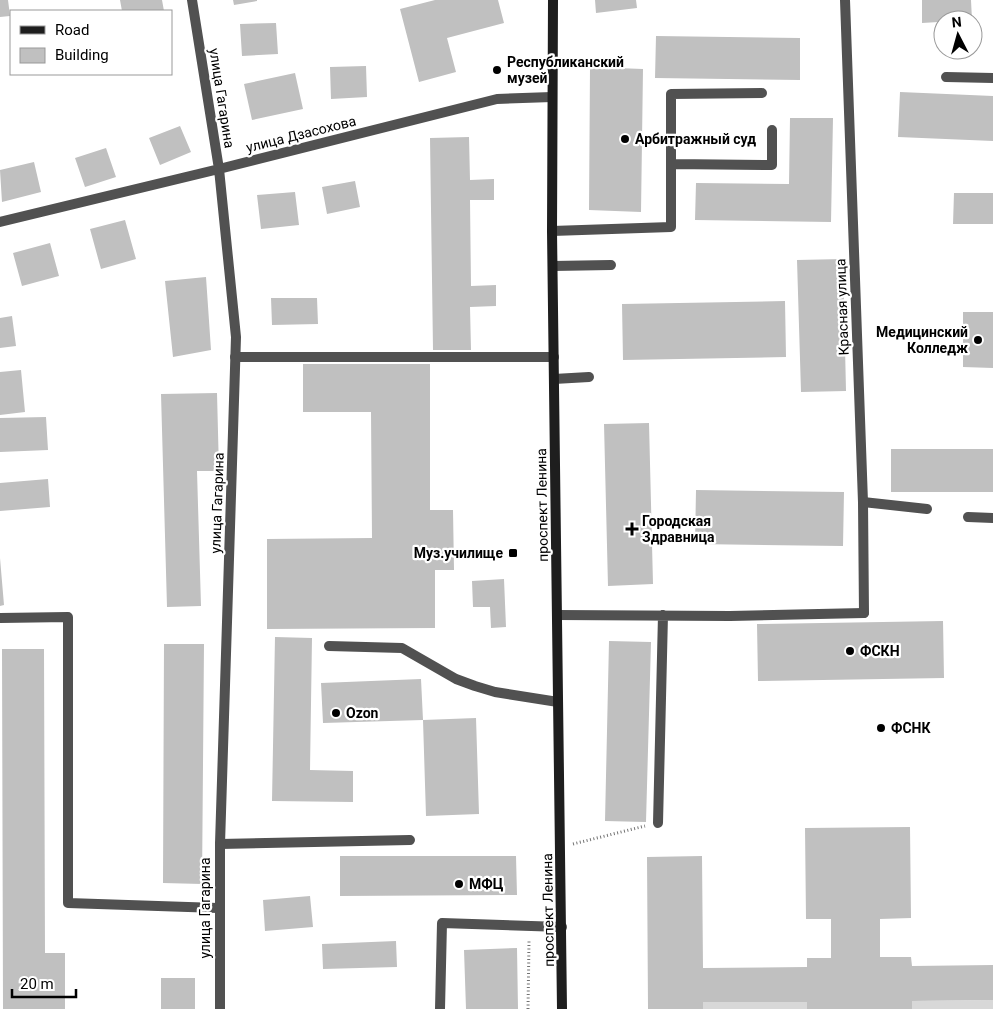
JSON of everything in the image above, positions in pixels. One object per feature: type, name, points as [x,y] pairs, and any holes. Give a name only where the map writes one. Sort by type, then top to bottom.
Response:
[{"type":"main road","name":"проспект Ленина","points":[[552,0],[552,230],[562,1009]]},
{"type":"street","name":"улица Гагарина","points":[[192,0],[219,170],[236,337],[218,908],[220,1009]]},
{"type":"street","name":"Красная улица","points":[[664,615],[730,616],[864,613],[863,502],[845,0]]},
{"type":"street","points":[[946,77],[993,78]]},
{"type":"street","points":[[552,230],[671,227],[671,94],[762,94]]},
{"type":"street","name":"улица Дзасохова","points":[[0,222],[219,170],[497,99],[552,97]]},
{"type":"street","points":[[671,164],[772,165],[772,130]]},
{"type":"street","points":[[553,266],[611,266]]},
{"type":"street","points":[[235,357],[554,357]]},
{"type":"street","points":[[554,379],[590,377]]},
{"type":"street","points":[[863,502],[928,509]]},
{"type":"street","points":[[968,517],[993,518]]},
{"type":"street","points":[[557,615],[664,615],[658,822]]},
{"type":"street","points":[[0,618],[68,617],[68,903],[218,908]]},
{"type":"street","points":[[330,646],[402,648],[456,679],[475,686],[495,692],[558,702]]},
{"type":"street","points":[[220,844],[410,840]]},
{"type":"street","points":[[440,1009],[442,923],[562,927]]},
{"type":"path","points":[[561,847],[658,822]]},
{"type":"path","points":[[528,1009],[529,926]]},
{"type":"shaded area","points":[[993,1000],[993,1009],[912,1009],[912,1001]]},
{"type":"shaded area","points":[[703,1002],[807,1002],[807,1009],[703,1009]]},
{"type":"building","points":[[0,0],[8,0],[10,16],[0,17]]},
{"type":"building","points":[[120,0],[162,0],[164,10],[122,10]]},
{"type":"building","points":[[233,0],[257,0],[257,1],[234,5]]},
{"type":"building","points":[[435,0],[498,0],[504,23],[447,38],[456,72],[419,82],[400,9]]},
{"type":"building","points":[[595,0],[636,0],[637,8],[596,13]]},
{"type":"building","points":[[922,0],[971,0],[972,10],[933,10],[933,22],[922,23]]},
{"type":"building","points":[[276,23],[278,54],[242,56],[240,24]]},
{"type":"building","points":[[656,36],[800,38],[800,80],[655,78]]},
{"type":"building","points":[[366,66],[367,97],[331,99],[330,67]]},
{"type":"building","points":[[590,67],[643,69],[641,212],[589,210]]},
{"type":"building","points":[[295,73],[303,109],[252,120],[244,84]]},
{"type":"building","points":[[900,92],[993,96],[993,141],[898,137]]},
{"type":"building","points":[[790,118],[833,118],[831,222],[695,220],[696,183],[789,184]]},
{"type":"building","points":[[180,126],[191,152],[160,165],[149,138]]},
{"type":"building","points":[[469,137],[470,180],[494,179],[494,200],[470,200],[471,286],[496,285],[496,306],[470,307],[471,350],[433,350],[430,138]]},
{"type":"building","points":[[106,148],[116,177],[85,187],[75,158]]},
{"type":"building","points":[[34,162],[41,192],[2,202],[0,170]]},
{"type":"building","points":[[355,181],[360,207],[327,214],[322,187]]},
{"type":"building","points":[[295,192],[299,225],[261,229],[257,195]]},
{"type":"building","points":[[954,193],[993,193],[993,224],[953,224]]},
{"type":"building","points":[[125,220],[136,259],[101,269],[90,229]]},
{"type":"building","points":[[50,243],[59,276],[22,286],[13,253]]},
{"type":"building","points":[[843,259],[846,391],[801,392],[797,260]]},
{"type":"building","points":[[206,277],[211,350],[173,357],[165,281]]},
{"type":"building","points":[[271,298],[317,298],[318,324],[272,325]]},
{"type":"building","points":[[785,301],[786,357],[623,360],[622,304]]},
{"type":"building","name":"Медицинский Колледж","points":[[963,312],[993,312],[993,368],[963,367]]},
{"type":"building","points":[[12,316],[16,346],[0,348],[0,318]]},
{"type":"building","points":[[303,364],[430,364],[430,510],[453,510],[454,570],[435,570],[435,628],[267,629],[267,539],[372,538],[371,412],[303,412]]},
{"type":"building","points":[[21,370],[25,412],[0,415],[0,372]]},
{"type":"building","points":[[217,393],[219,471],[197,471],[201,606],[167,607],[161,394]]},
{"type":"building","points":[[46,417],[48,450],[0,452],[0,418]]},
{"type":"building","points":[[649,423],[653,584],[608,586],[604,424]]},
{"type":"building","points":[[891,449],[993,449],[993,492],[891,492]]},
{"type":"building","points":[[48,479],[50,507],[0,511],[0,483]]},
{"type":"building","points":[[696,490],[844,492],[843,546],[695,544]]},
{"type":"building","points":[[0,558],[4,605],[0,606]]},
{"type":"building","points":[[504,579],[506,627],[491,628],[490,607],[473,607],[472,581]]},
{"type":"building","name":"ФСКН","points":[[943,621],[944,678],[758,681],[757,624]]},
{"type":"building","points":[[275,637],[312,638],[310,770],[353,771],[353,802],[272,801]]},
{"type":"building","points":[[609,641],[651,642],[646,822],[605,821]]},
{"type":"building","points":[[164,644],[204,644],[202,884],[163,883]]},
{"type":"building","points":[[2,649],[44,649],[45,953],[65,953],[65,1009],[3,1009]]},
{"type":"building","points":[[421,679],[423,720],[323,723],[321,683]]},
{"type":"building","points":[[476,718],[479,814],[426,816],[423,720]]},
{"type":"building","points":[[910,827],[911,918],[880,919],[880,957],[911,957],[912,966],[993,965],[993,1000],[912,1001],[912,1009],[807,1009],[807,1002],[703,1002],[703,1009],[648,1009],[647,857],[702,856],[703,968],[807,967],[807,958],[831,958],[831,919],[806,919],[805,828]]},
{"type":"building","points":[[340,856],[516,856],[517,895],[340,896]]},
{"type":"building","points":[[310,896],[313,927],[265,931],[263,900]]},
{"type":"building","points":[[396,941],[397,967],[323,969],[322,944]]},
{"type":"building","points":[[517,948],[518,1009],[466,1009],[464,950]]},
{"type":"building","points":[[161,978],[195,978],[195,1009],[161,1009]]},
{"type":"place","name":"Республиканский музей","points":[[497,70]]},
{"type":"place","name":"Арбитражный суд","points":[[625,139]]},
{"type":"place","name":"Медицинский Колледж","points":[[978,340]]},
{"type":"place","name":"Городская Здравница","points":[[632,529]]},
{"type":"place","name":"Муз.училище","points":[[513,553]]},
{"type":"place","name":"ФСКН","points":[[850,651]]},
{"type":"place","name":"Ozon","points":[[336,713]]},
{"type":"place","name":"ФСНК","points":[[881,728]]},
{"type":"place","name":"МФЦ","points":[[459,884]]}]
